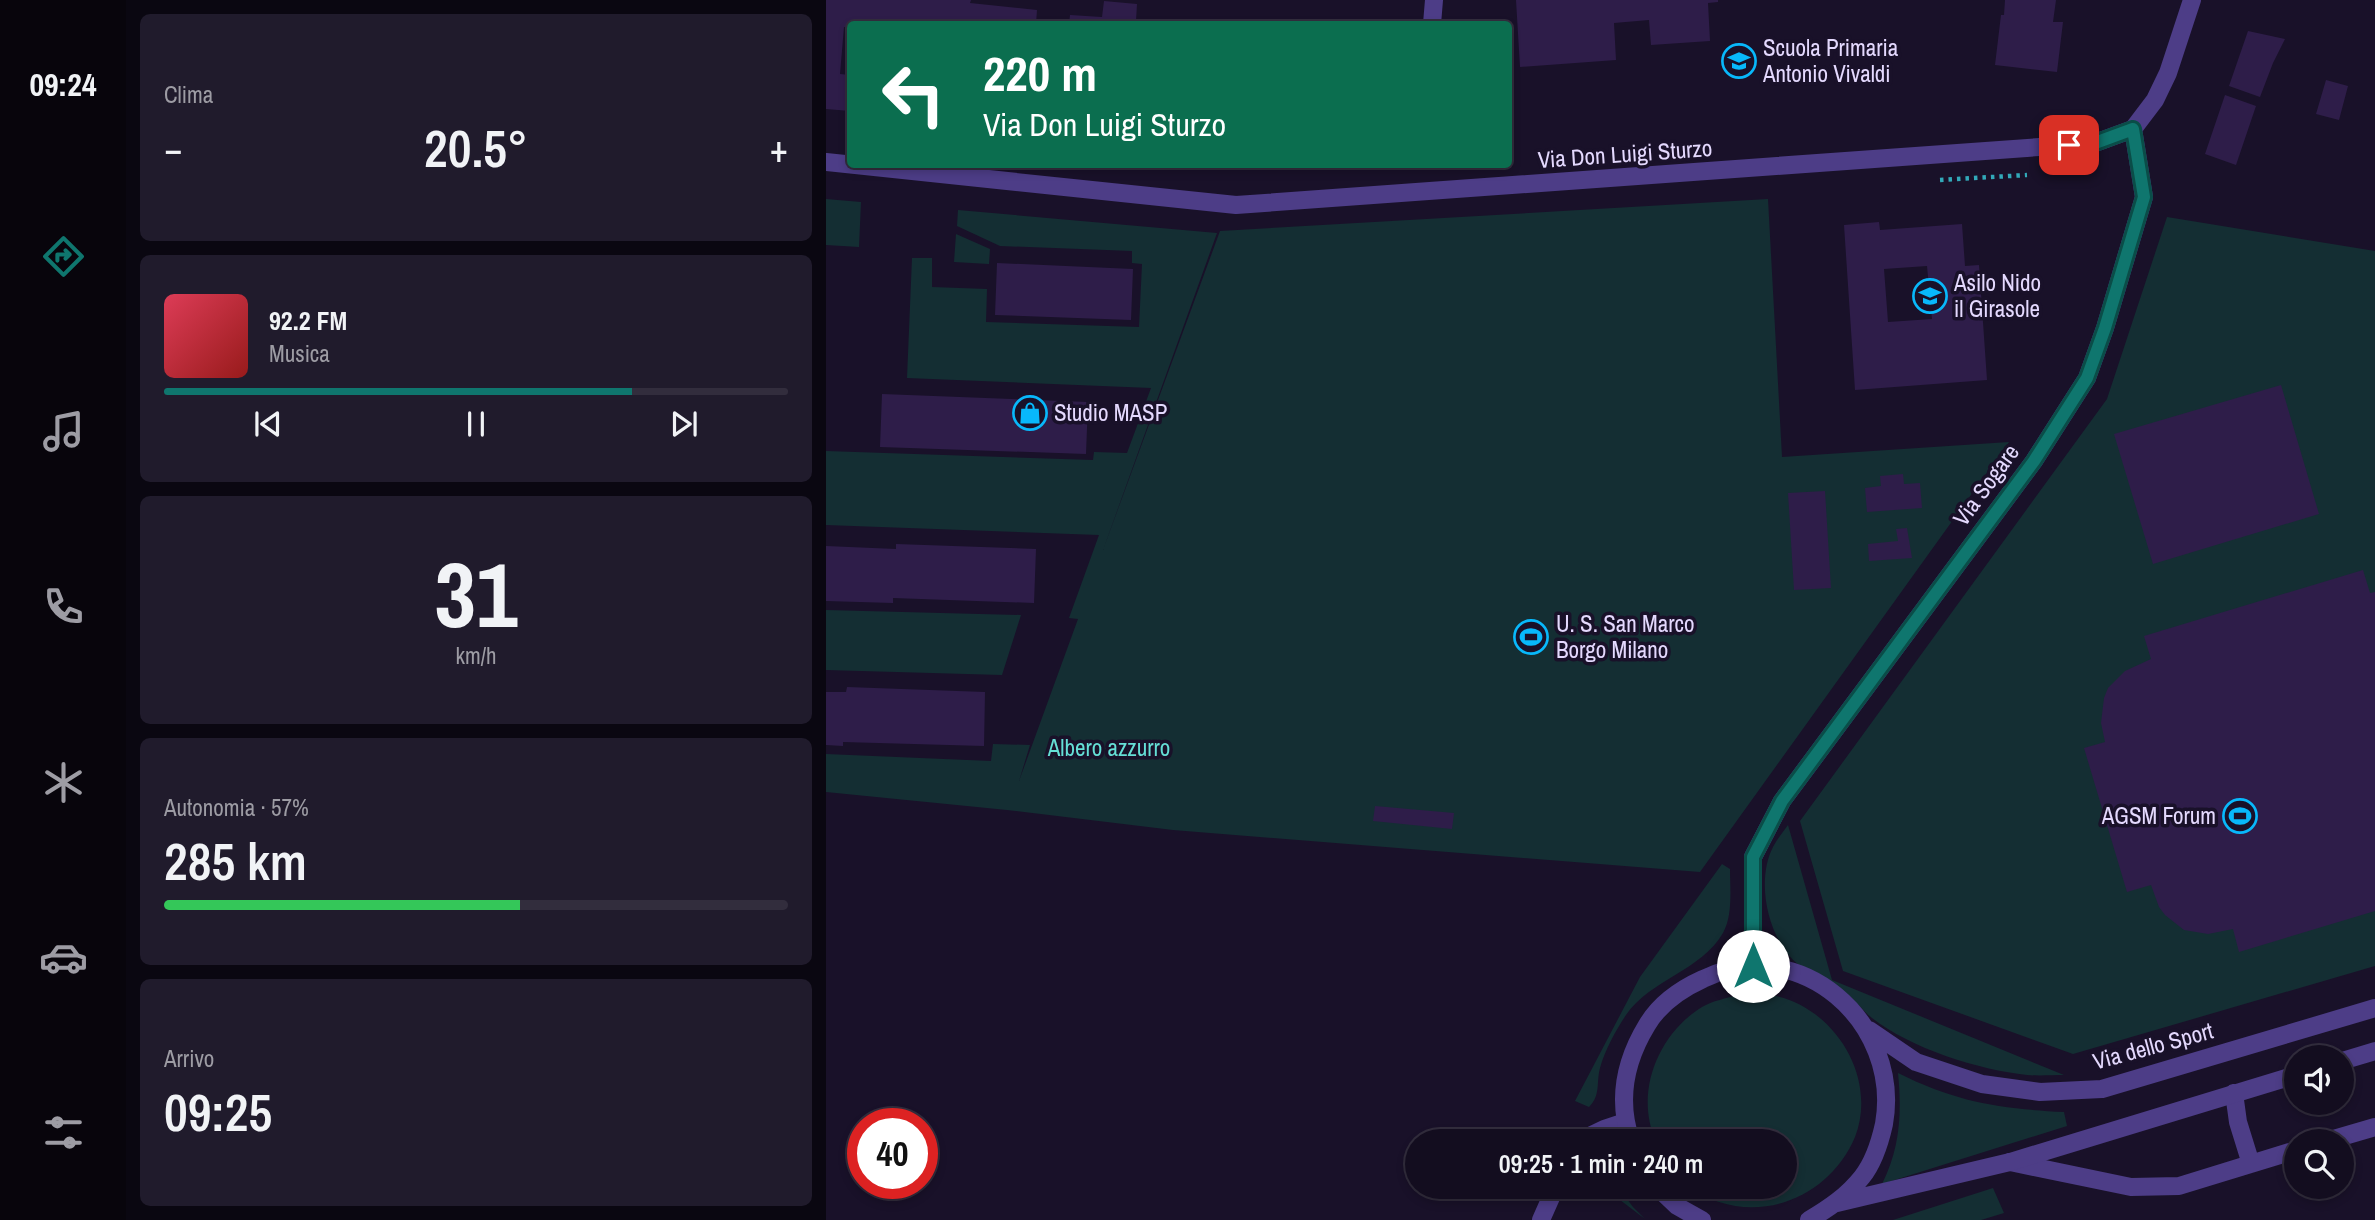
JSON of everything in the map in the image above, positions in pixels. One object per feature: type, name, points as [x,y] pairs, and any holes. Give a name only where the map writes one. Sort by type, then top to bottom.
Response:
[{"type":"street","points":[[1432,21],[1434,0]]},
{"type":"street","points":[[2133,129],[2155,100],[2168,73],[2192,0]]},
{"type":"street","name":"Via Don Luigi Sturzo","points":[[883,168],[1236,205],[2095,143],[2133,129]]},
{"type":"street","name":"Via Sogare","points":[[1753,966],[1753,857],[1782,801],[2034,461],[2087,378],[2105,328],[2144,197],[2133,129]]},
{"type":"street","name":"Via Don Luigi Sturzo","points":[[826,162],[847,164]]},
{"type":"street","name":"Via dello Sport","points":[[1627,1129],[1624,1082],[1634,1046],[1654,1014],[1682,989],[1716,972],[1753,966],[1787,970],[1819,983],[1847,1003],[1868,1030],[1883,1066],[1887,1104],[1881,1142],[1863,1176],[1837,1203],[1809,1220]]},
{"type":"street","name":"Via dello Sport","points":[[1868,1030],[1916,1062],[1982,1084],[2040,1092],[2102,1088],[2375,1008]]},
{"type":"street","points":[[2354,1057],[2375,1051]]},
{"type":"street","name":"Via dello Sport","points":[[1837,1203],[2010,1163],[2284,1078]]},
{"type":"street","points":[[2234,1093],[2238,1122],[2250,1164]]},
{"type":"street","points":[[1604,1129],[1625,1122]]},
{"type":"street","points":[[2354,1133],[2375,1127]]},
{"type":"street","points":[[2010,1163],[2131,1187],[2179,1186],[2284,1154]]},
{"type":"street","points":[[1541,1220],[1550,1199]]},
{"type":"street","points":[[1670,1199],[1702,1220]]},
{"type":"path","points":[[1927,181],[2027,174]]},
{"type":"green space","points":[[826,199],[861,202],[859,247],[826,245]]},
{"type":"green space","name":"U. S. San Marco Borgo Milano","points":[[1768,199],[1782,457],[2009,442],[1700,872],[1173,830],[826,792],[826,754],[991,761],[993,744],[1030,745],[1019,781],[1078,619],[1069,618],[1099,535],[826,525],[826,451],[1093,460],[1094,452],[1127,453],[1151,388],[907,378],[912,258],[932,258],[932,287],[987,289],[986,322],[1139,327],[1142,264],[1132,263],[1132,251],[1000,246],[957,226],[958,210],[1217,233],[1103,550],[1220,231]]},
{"type":"green space","points":[[2167,217],[2375,251],[2375,966],[2073,1054],[1843,971],[1800,821],[2107,399]]},
{"type":"green space","points":[[956,234],[990,249],[989,264],[954,262]]},
{"type":"green space","points":[[826,610],[1021,615],[1002,675],[826,670]]},
{"type":"green space","points":[[1788,825],[1832,980],[2064,1075],[2008,1072],[1967,1063],[1925,1048],[1888,1029],[1868,1015],[1845,992],[1799,965],[1779,941],[1772,926],[1765,893],[1768,861],[1775,844]]},
{"type":"green space","points":[[1722,864],[1730,869],[1730,910],[1723,933],[1702,957],[1636,1003],[1622,1021],[1608,1047],[1600,1068],[1597,1093],[1593,1102],[1589,1107],[1575,1101],[1640,977]]},
{"type":"green space","points":[[1762,994],[1797,1003],[1816,1015],[1833,1031],[1856,1070],[1861,1092],[1861,1115],[1855,1137],[1832,1172],[1817,1186],[1799,1196],[1797,1197],[1797,1129],[1652,1129],[1648,1104],[1649,1085],[1662,1049],[1686,1019],[1715,1001],[1738,995]]},
{"type":"green space","points":[[1898,1073],[1939,1091],[1979,1102],[2019,1109],[2064,1112],[2067,1126],[1882,1184],[1896,1144],[1900,1102]]},
{"type":"green space","points":[[1993,1188],[2004,1213],[1981,1220],[1893,1220]]},
{"type":"green space","points":[[1619,1199],[1627,1199],[1645,1219]]},
{"type":"green space","points":[[1712,1199],[1791,1199],[1760,1207],[1740,1207]]},
{"type":"building","points":[[826,0],[971,0],[970,3],[1037,10],[1036,21],[847,21],[847,28],[844,27],[840,74],[847,75],[847,111],[826,109]]},
{"type":"building","points":[[1516,0],[1718,2],[1708,3],[1710,41],[1651,45],[1649,20],[1614,23],[1616,60],[1520,67]]},
{"type":"building","points":[[2005,0],[2056,0],[2053,22],[2063,22],[2057,72],[1995,65]]},
{"type":"building","points":[[1104,1],[1137,4],[1136,21],[1069,21],[1070,15],[1102,17]]},
{"type":"building","points":[[2248,31],[2285,39],[2260,97],[2229,86]]},
{"type":"building","points":[[2326,80],[2348,86],[2339,120],[2316,114]]},
{"type":"building","points":[[2225,95],[2256,106],[2236,165],[2205,154]]},
{"type":"building","points":[[1879,222],[1880,230],[1962,224],[1965,266],[1979,265],[1987,380],[1855,390],[1844,225]],"holes":[[[1927,266],[1932,319],[1888,322],[1884,269]]]},
{"type":"building","points":[[997,263],[1133,269],[1131,320],[995,315]]},
{"type":"building","points":[[2281,385],[2319,514],[2153,564],[2114,434]]},
{"type":"building","points":[[882,394],[1088,402],[1086,454],[880,447]]},
{"type":"building","points":[[1903,474],[1904,484],[1920,483],[1922,508],[1867,512],[1865,488],[1881,486],[1880,476]]},
{"type":"building","points":[[1825,491],[1831,588],[1794,590],[1788,493]]},
{"type":"building","points":[[1907,528],[1912,558],[1869,561],[1868,544],[1898,541],[1896,529]]},
{"type":"building","points":[[896,544],[1036,549],[1034,603],[893,598],[893,603],[826,601],[826,546],[896,549]]},
{"type":"building","name":"AGSM Forum","points":[[2363,570],[2370,593],[2375,592],[2375,911],[2239,952],[2233,929],[2208,934],[2184,930],[2159,907],[2151,885],[2127,892],[2084,748],[2105,742],[2101,723],[2108,688],[2125,671],[2151,659],[2144,636]]},
{"type":"building","points":[[847,687],[985,692],[984,746],[843,742],[843,746],[826,745],[826,692],[846,692]]},
{"type":"building","points":[[1375,806],[1454,813],[1452,829],[1373,821]]},
{"type":"place","name":"Scuola Primaria Antonio Vivaldi","points":[[1739,61]]},
{"type":"place","name":"Asilo Nido il Girasole","points":[[1930,296]]},
{"type":"place","name":"Studio MASP","points":[[1030,413]]},
{"type":"place","name":"U. S. San Marco Borgo Milano","points":[[1531,637]]},
{"type":"place","name":"AGSM Forum","points":[[2240,816]]},
{"type":"route","points":[[1753,966],[1753,857],[1782,801],[2034,461],[2087,378],[2105,328],[2144,197],[2133,129],[2095,143],[2069,145]]},
{"type":"park label","name":"Albero azzurro","points":[[1109,748]]}]
